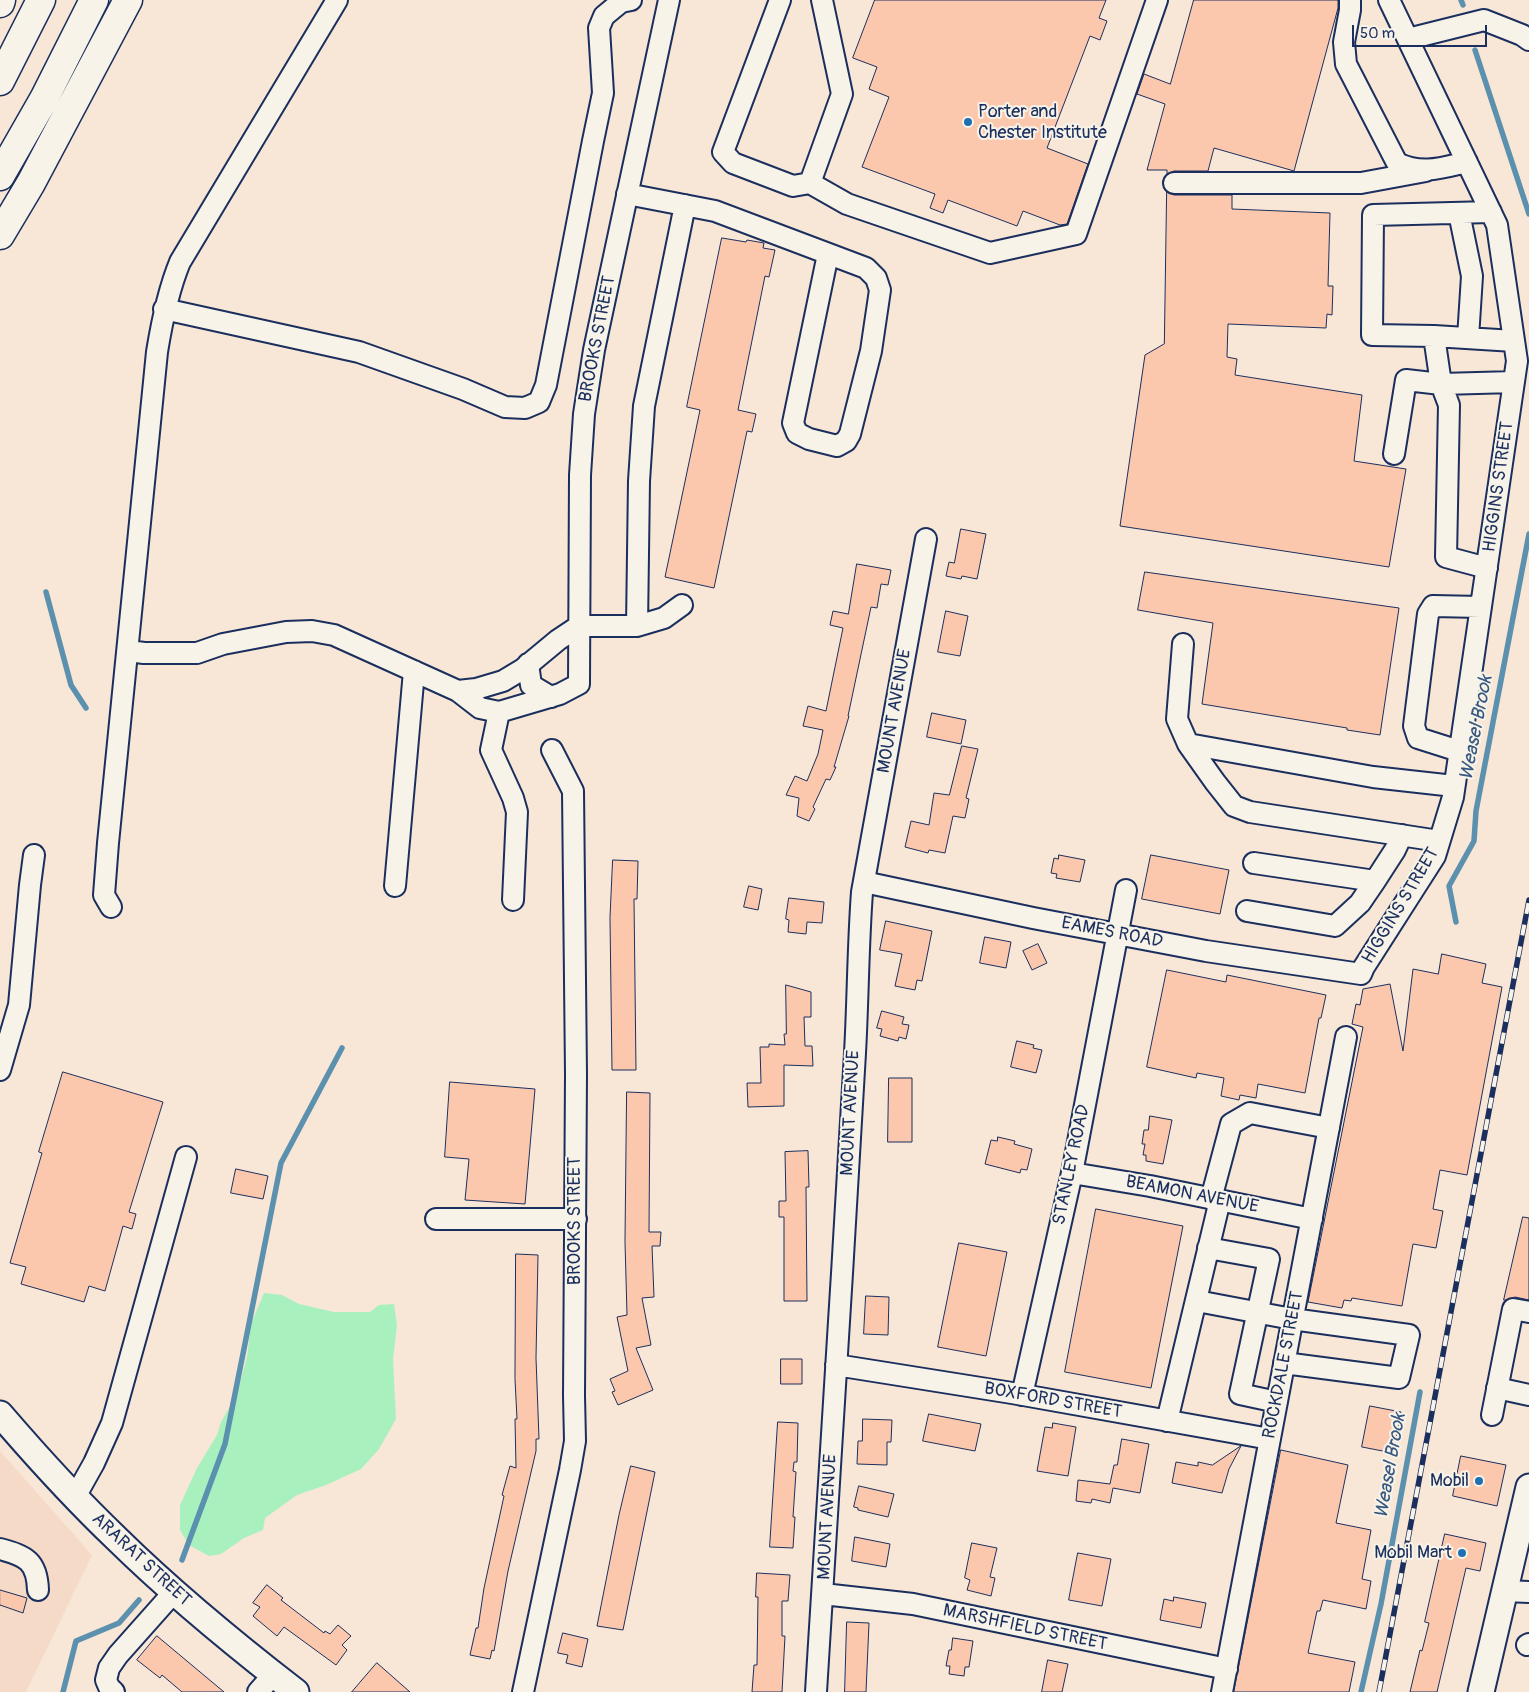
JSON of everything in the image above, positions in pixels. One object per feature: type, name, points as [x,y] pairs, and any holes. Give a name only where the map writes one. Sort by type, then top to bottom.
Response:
[{"type":"highway","points":[[0,80],[40,0]]},
{"type":"highway","points":[[0,176],[44,99],[94,0]]},
{"type":"highway","points":[[0,235],[31,183],[128,0]]},
{"type":"main road","name":"ARARAT STREET","points":[[0,1414],[112,1535],[174,1592],[266,1683],[296,1692]]},
{"type":"main road","points":[[1481,1692],[1517,1591],[1529,1487]]},
{"type":"street","points":[[111,907],[104,894],[157,352],[164,309],[180,262],[337,0]]},
{"type":"street","points":[[164,309],[360,352],[463,389],[505,407],[525,408],[539,402],[546,385],[603,93],[599,28],[604,16],[621,2],[631,0]]},
{"type":"street","name":"BROOKS STREET","points":[[551,697],[579,684],[580,476],[584,414],[594,350],[669,0]]},
{"type":"street","points":[[780,0],[723,152],[733,163],[792,186],[810,182],[847,204],[990,253],[1076,234],[1157,0]]},
{"type":"street","points":[[810,182],[842,94],[822,0]]},
{"type":"street","points":[[1350,0],[1344,42],[1346,64],[1396,163],[1408,168],[1426,171]]},
{"type":"street","name":"HIGGINS STREET","points":[[1361,974],[1434,856],[1453,797],[1517,361],[1497,225],[1389,0]]},
{"type":"street","points":[[1408,39],[1484,20],[1522,35],[1529,40]]},
{"type":"street","points":[[1174,184],[1361,184],[1467,162]]},
{"type":"street","points":[[627,194],[715,211],[866,268],[876,278],[880,290],[871,351],[850,434],[846,441],[837,446],[809,439],[797,433],[792,423],[828,254]]},
{"type":"street","points":[[637,626],[639,482],[644,406],[685,205]]},
{"type":"street","points":[[1490,212],[1372,215],[1372,335],[1434,336],[1514,341]]},
{"type":"street","points":[[1458,213],[1472,276],[1468,338]]},
{"type":"street","points":[[1434,336],[1441,384],[1449,404],[1446,557],[1486,568]]},
{"type":"street","points":[[1394,454],[1406,380],[1441,384],[1514,382]]},
{"type":"street","name":"MOUNT AVENUE","points":[[816,1692],[855,1055],[858,941],[864,882],[926,539]]},
{"type":"street","points":[[458,690],[476,689],[503,681],[579,626],[637,626],[664,618],[682,605]]},
{"type":"street","points":[[1459,751],[1418,738],[1414,726],[1428,614],[1433,606],[1481,607]]},
{"type":"street","points":[[129,651],[144,653],[197,653],[223,644],[286,632],[312,631],[334,635],[364,647],[458,690],[480,708],[499,712],[551,697]]},
{"type":"street","points":[[1183,644],[1177,719],[1188,744],[1234,806],[1250,812],[1439,841]]},
{"type":"street","points":[[528,664],[531,685],[551,697]]},
{"type":"street","points":[[395,886],[414,671]]},
{"type":"street","points":[[499,712],[491,750],[513,798],[517,812],[513,900]]},
{"type":"street","points":[[1188,744],[1373,776],[1454,786]]},
{"type":"street","name":"BROOKS STREET","points":[[523,1692],[575,1442],[576,1074],[573,791],[552,750]]},
{"type":"street","points":[[1247,911],[1335,926],[1360,903],[1395,850],[1402,835]]},
{"type":"street","points":[[0,1070],[19,1005],[34,855]]},
{"type":"street","points":[[1254,863],[1375,881]]},
{"type":"street","name":"EAMES ROAD","points":[[864,882],[1206,951],[1361,974]]},
{"type":"street","name":"STANLEY ROAD","points":[[1022,1395],[1072,1172],[1126,890]]},
{"type":"street","name":"ROCKDALE STREET","points":[[1222,1692],[1346,1037]]},
{"type":"street","points":[[1167,1421],[1197,1301],[1231,1124],[1250,1113],[1329,1128]]},
{"type":"street","points":[[75,1497],[94,1463],[112,1423],[186,1157]]},
{"type":"street","name":"BEAMON AVENUE","points":[[1072,1172],[1312,1219]]},
{"type":"street","points":[[436,1219],[576,1219]]},
{"type":"street","points":[[1208,1248],[1269,1259],[1240,1394],[1277,1402]]},
{"type":"street","points":[[1197,1301],[1292,1319],[1408,1335],[1398,1378],[1284,1363]]},
{"type":"street","points":[[1492,1416],[1513,1309],[1529,1312]]},
{"type":"street","name":"BOXFORD STREET","points":[[836,1365],[1022,1395],[1270,1439]]},
{"type":"street","points":[[1497,1388],[1529,1395]]},
{"type":"street","points":[[0,1549],[18,1554],[32,1564],[38,1578],[38,1590]]},
{"type":"street","points":[[114,1692],[106,1680],[109,1668],[118,1655],[174,1592]]},
{"type":"street","name":"MARSHFIELD STREET","points":[[823,1594],[913,1604],[1227,1669]]},
{"type":"shaded area","points":[[0,1451],[92,1555],[26,1692],[0,1692]]},
{"type":"green space","points":[[264,1293],[282,1295],[299,1304],[334,1312],[370,1312],[379,1305],[394,1304],[397,1325],[393,1359],[396,1419],[379,1449],[361,1469],[326,1485],[297,1495],[265,1518],[263,1530],[244,1538],[221,1554],[209,1556],[189,1545],[180,1530],[180,1505],[197,1468],[217,1435],[221,1422],[237,1394],[247,1357],[251,1324]]},
{"type":"building","name":"Porter and Chester Institute","points":[[875,0],[1106,0],[1099,18],[1107,21],[1100,40],[1090,36],[1047,148],[1088,164],[1067,224],[1060,225],[1023,211],[1017,226],[948,200],[943,213],[930,208],[935,194],[862,167],[889,97],[869,89],[877,67],[853,58]]},
{"type":"building","points":[[1194,0],[1338,0],[1338,8],[1294,171],[1214,148],[1208,171],[1174,171],[1167,174],[1167,170],[1147,170],[1165,104],[1137,94],[1144,74],[1170,84]]},
{"type":"building","points":[[1167,192],[1174,195],[1232,195],[1232,209],[1330,213],[1328,286],[1333,286],[1332,315],[1327,314],[1326,328],[1228,324],[1227,357],[1237,359],[1235,375],[1362,395],[1354,461],[1406,469],[1389,567],[1120,526],[1145,355],[1164,344]]},
{"type":"building","points":[[722,238],[764,243],[763,248],[775,250],[769,277],[765,276],[738,410],[756,414],[752,432],[747,431],[714,588],[665,577],[700,410],[687,407]]},
{"type":"building","points":[[961,529],[986,534],[977,579],[962,576],[961,579],[946,576],[949,562],[954,563]]},
{"type":"building","points":[[857,564],[891,570],[888,585],[881,584],[877,608],[871,607],[849,716],[834,767],[836,767],[830,780],[826,779],[813,807],[815,809],[809,821],[797,816],[799,798],[786,795],[795,776],[807,781],[818,754],[823,730],[803,726],[808,706],[826,711],[843,628],[830,625],[833,611],[848,614]]},
{"type":"building","points":[[1145,572],[1399,608],[1380,735],[1202,704],[1213,623],[1138,610]]},
{"type":"building","points":[[946,611],[968,616],[960,656],[938,652]]},
{"type":"building","points":[[932,713],[966,720],[961,744],[927,737]]},
{"type":"building","points":[[962,746],[978,749],[966,798],[969,799],[965,818],[953,816],[945,853],[929,850],[928,853],[905,847],[911,821],[929,825],[934,793],[949,795]]},
{"type":"building","points":[[1059,855],[1085,860],[1080,882],[1056,878],[1057,874],[1051,873],[1054,858],[1058,859]]},
{"type":"building","points":[[1151,855],[1229,870],[1220,914],[1142,899]]},
{"type":"building","points":[[613,860],[638,861],[637,899],[634,899],[636,1070],[612,1070],[610,918]]},
{"type":"building","points":[[749,886],[762,889],[758,910],[744,907]]},
{"type":"building","points":[[789,898],[824,902],[822,923],[807,922],[806,934],[788,932],[789,920],[786,919]]},
{"type":"building","points":[[886,921],[932,931],[922,981],[917,980],[915,990],[895,986],[902,954],[880,950]]},
{"type":"building","points":[[985,937],[1011,942],[1006,968],[980,963]]},
{"type":"building","points":[[1038,944],[1047,963],[1032,970],[1023,951]]},
{"type":"building","points":[[1442,954],[1486,964],[1482,983],[1502,987],[1467,1175],[1440,1170],[1433,1209],[1443,1211],[1436,1248],[1413,1244],[1402,1306],[1352,1298],[1351,1301],[1344,1300],[1342,1308],[1308,1302],[1363,1027],[1352,1024],[1356,1004],[1360,1005],[1363,989],[1390,984],[1403,1051],[1413,969],[1438,974]]},
{"type":"building","points":[[1167,970],[1226,982],[1227,975],[1326,995],[1321,1018],[1319,1018],[1305,1093],[1258,1084],[1256,1098],[1240,1095],[1239,1100],[1221,1096],[1224,1078],[1197,1073],[1196,1078],[1147,1067]]},
{"type":"building","points":[[786,985],[811,992],[811,1017],[804,1017],[805,1046],[812,1046],[813,1066],[784,1065],[784,1106],[748,1107],[747,1083],[761,1083],[760,1047],[769,1047],[769,1044],[785,1045]]},
{"type":"building","points":[[882,1011],[904,1017],[902,1024],[909,1025],[906,1039],[899,1037],[898,1041],[880,1036],[882,1029],[877,1028]]},
{"type":"building","points":[[1017,1041],[1034,1045],[1033,1048],[1042,1050],[1036,1073],[1011,1067]]},
{"type":"building","points":[[63,1072],[163,1102],[129,1212],[136,1214],[132,1229],[123,1226],[105,1291],[89,1286],[84,1302],[21,1284],[26,1267],[10,1263],[42,1153],[39,1152]]},
{"type":"building","points":[[889,1078],[912,1078],[912,1142],[888,1142]]},
{"type":"building","points":[[450,1082],[535,1089],[525,1204],[465,1200],[469,1159],[445,1157]]},
{"type":"building","points":[[627,1092],[650,1093],[649,1232],[661,1232],[660,1246],[652,1246],[654,1297],[642,1298],[651,1345],[636,1348],[653,1390],[618,1405],[612,1392],[615,1391],[610,1379],[628,1371],[617,1317],[627,1315],[625,1242]]},
{"type":"building","points":[[1150,1116],[1172,1120],[1163,1164],[1146,1161],[1146,1155],[1143,1155],[1145,1144],[1142,1144],[1144,1130],[1148,1130]]},
{"type":"building","points":[[998,1137],[1015,1141],[1014,1144],[1032,1149],[1027,1170],[1021,1169],[1020,1173],[985,1164],[991,1140],[997,1141]]},
{"type":"building","points":[[808,1151],[809,1187],[806,1187],[807,1301],[784,1301],[784,1217],[779,1217],[779,1201],[786,1201],[785,1152]]},
{"type":"building","points":[[236,1169],[268,1176],[263,1199],[231,1193]]},
{"type":"building","points":[[1096,1209],[1183,1226],[1151,1388],[1065,1372]]},
{"type":"building","points":[[1523,1217],[1529,1218],[1529,1300],[1515,1297],[1504,1300]]},
{"type":"building","points":[[959,1243],[1007,1252],[986,1356],[938,1347]]},
{"type":"building","points":[[516,1254],[538,1255],[536,1358],[539,1439],[536,1439],[536,1451],[508,1571],[494,1651],[492,1650],[490,1659],[470,1655],[476,1628],[478,1628],[484,1588],[504,1496],[502,1495],[510,1466],[516,1468]]},
{"type":"building","points":[[866,1296],[889,1297],[888,1335],[864,1334]]},
{"type":"building","points":[[781,1359],[802,1359],[802,1384],[781,1384]]},
{"type":"building","points":[[1370,1406],[1401,1412],[1393,1453],[1362,1447]]},
{"type":"building","points":[[929,1414],[981,1424],[975,1451],[923,1441]]},
{"type":"building","points":[[863,1419],[892,1420],[891,1442],[887,1442],[887,1465],[857,1464],[858,1441],[862,1441]]},
{"type":"building","points":[[778,1422],[798,1423],[797,1462],[794,1462],[793,1471],[796,1472],[793,1548],[770,1547]]},
{"type":"building","points":[[1053,1423],[1076,1427],[1068,1476],[1037,1471],[1045,1427],[1052,1428]]},
{"type":"building","points":[[1122,1439],[1149,1444],[1140,1493],[1113,1488],[1110,1503],[1092,1499],[1091,1503],[1076,1501],[1078,1480],[1110,1484],[1114,1465],[1117,1465]]},
{"type":"building","points":[[1241,1446],[1229,1469],[1222,1493],[1172,1483],[1176,1462],[1198,1466],[1198,1462],[1212,1465]]},
{"type":"building","points":[[1281,1450],[1348,1465],[1336,1523],[1371,1530],[1362,1579],[1371,1581],[1366,1609],[1323,1600],[1320,1611],[1317,1611],[1308,1653],[1355,1662],[1349,1692],[1234,1692]]},
{"type":"building","name":"Mobil","points":[[1461,1456],[1506,1465],[1497,1506],[1453,1496]]},
{"type":"building","points":[[631,1466],[655,1472],[623,1630],[597,1626],[619,1515]]},
{"type":"building","points":[[859,1486],[894,1494],[888,1517],[858,1510],[858,1508],[854,1507]]},
{"type":"building","points":[[1445,1534],[1486,1543],[1480,1571],[1466,1568],[1437,1692],[1410,1692],[1420,1650],[1422,1651],[1429,1623],[1425,1622]]},
{"type":"building","points":[[855,1537],[890,1544],[886,1567],[852,1561]]},
{"type":"building","points":[[972,1543],[997,1548],[990,1577],[995,1578],[991,1596],[967,1590],[970,1580],[965,1578]]},
{"type":"building","points":[[1078,1553],[1111,1559],[1102,1606],[1069,1600]]},
{"type":"building","points":[[757,1573],[790,1575],[788,1601],[782,1601],[782,1636],[785,1636],[782,1692],[752,1692],[754,1665],[757,1665]]},
{"type":"building","points":[[267,1585],[283,1598],[281,1600],[324,1633],[325,1631],[330,1634],[338,1625],[351,1636],[342,1645],[347,1650],[336,1665],[284,1627],[277,1636],[253,1616],[260,1607],[253,1603]]},
{"type":"building","points":[[0,1590],[27,1598],[23,1613],[0,1605]]},
{"type":"building","points":[[1174,1597],[1206,1603],[1201,1628],[1160,1620],[1164,1599],[1173,1601]]},
{"type":"building","points":[[847,1622],[869,1623],[866,1692],[845,1692]]},
{"type":"building","points":[[563,1633],[588,1639],[582,1667],[566,1663],[568,1655],[558,1653]]},
{"type":"building","points":[[157,1636],[224,1692],[182,1692],[162,1675],[160,1678],[137,1660]]},
{"type":"building","points":[[953,1638],[973,1641],[969,1667],[965,1667],[964,1676],[949,1674],[950,1666],[946,1666]]},
{"type":"building","points":[[1048,1660],[1068,1664],[1062,1692],[1042,1692]]},
{"type":"building","points":[[377,1663],[410,1692],[352,1692]]},
{"type":"waterway","name":"Weasel Brook","points":[[1461,0],[1463,5]]},
{"type":"waterway","name":"Weasel Brook","points":[[1475,50],[1529,214]]},
{"type":"waterway","name":"Weasel Brook","points":[[1456,922],[1449,886],[1474,841],[1476,811],[1529,534]]},
{"type":"waterway","points":[[46,592],[71,685],[86,708]]},
{"type":"waterway","points":[[182,1560],[225,1444],[281,1163],[342,1048]]},
{"type":"waterway","name":"Weasel Brook","points":[[1361,1692],[1381,1604],[1420,1392]]},
{"type":"waterway","points":[[63,1692],[76,1641],[119,1623],[139,1600]]},
{"type":"railway","points":[[1379,1692],[1529,900]]},
{"type":"place","name":"Porter and Chester Institute","points":[[968,122]]},
{"type":"place","name":"Mobil","points":[[1479,1481]]},
{"type":"place","name":"Mobil Mart","points":[[1462,1553]]}]
